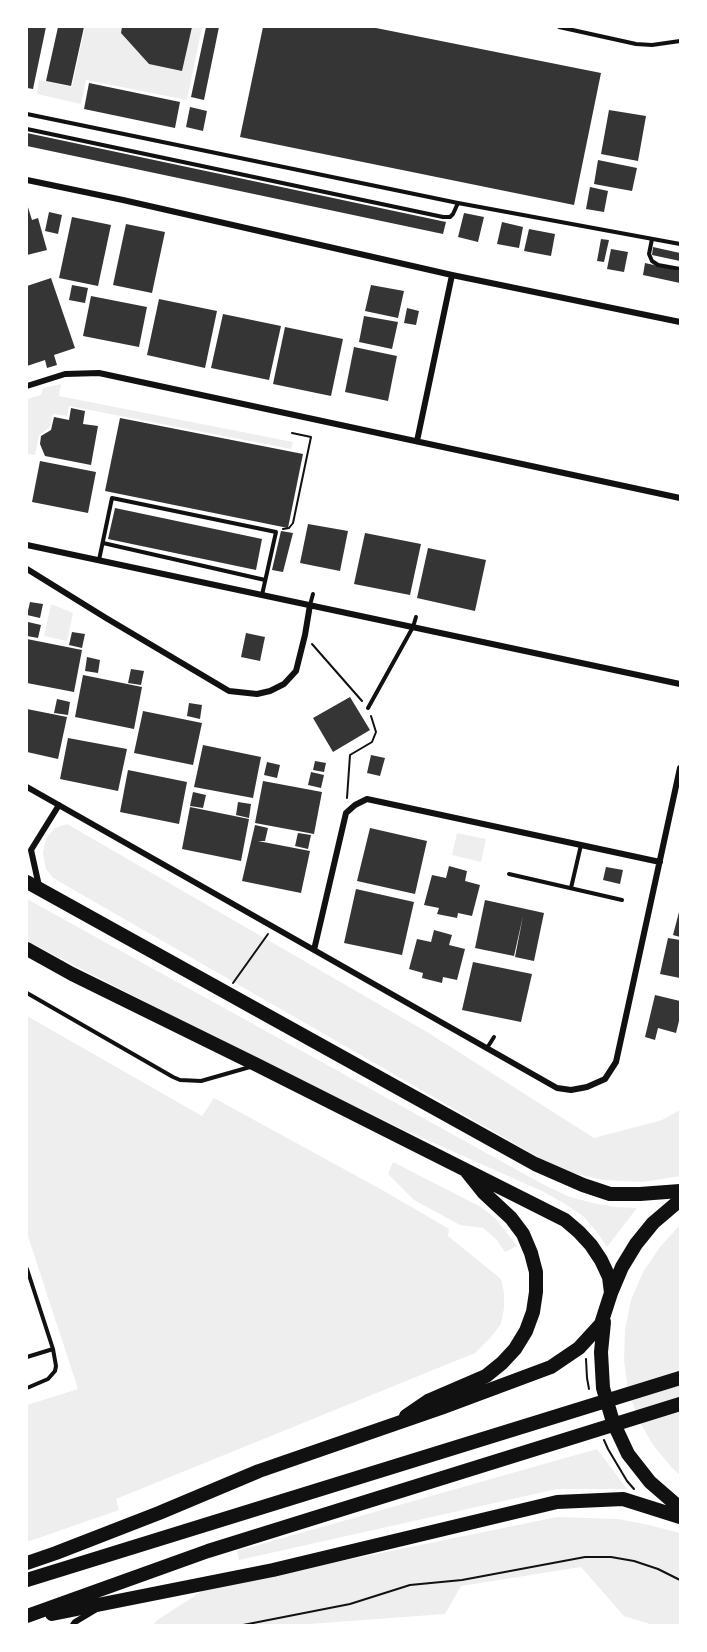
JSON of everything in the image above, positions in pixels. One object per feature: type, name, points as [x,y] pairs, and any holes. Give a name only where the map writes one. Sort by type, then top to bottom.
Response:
[{"type":"main road","points":[[27,882],[535,1164],[610,1194],[680,1191]]},
{"type":"main road","points":[[27,949],[72,974],[565,1220],[591,1245],[601,1260],[609,1277],[611,1293]]},
{"type":"main road","points":[[399,1423],[422,1404],[486,1376],[502,1363],[526,1331],[533,1312],[536,1272],[523,1234],[511,1218],[483,1192],[466,1170]]},
{"type":"main road","points":[[27,1563],[149,1517],[260,1471],[399,1423],[551,1366],[579,1348],[601,1324],[621,1268],[636,1244],[654,1223],[680,1200]]},
{"type":"main road","points":[[604,1317],[601,1352],[603,1388],[613,1422],[628,1454],[650,1482],[680,1508]]},
{"type":"main road","points":[[27,1580],[680,1378]]},
{"type":"main road","points":[[27,1618],[208,1551],[680,1404]]},
{"type":"main road","points":[[27,1618],[273,1570],[557,1502],[623,1499],[680,1516]]},
{"type":"street","points":[[27,180],[452,275],[680,322]]},
{"type":"street","points":[[417,441],[452,275]]},
{"type":"street","points":[[27,386],[64,374],[99,373],[680,498]]},
{"type":"street","points":[[27,545],[680,684]]},
{"type":"street","points":[[27,569],[229,691],[257,694],[284,684],[296,671],[310,605]]},
{"type":"street","points":[[27,787],[557,1088],[571,1090],[587,1087],[605,1079],[616,1062],[680,768]]},
{"type":"street","points":[[314,950],[345,813],[367,799],[660,862]]},
{"type":"street","points":[[40,889],[29,850],[59,806]]},
{"type":"street","points":[[73,1625],[109,1602]]},
{"type":"lane","points":[[559,27],[636,44],[652,45],[680,41]]},
{"type":"lane","points":[[27,114],[458,202],[680,244]]},
{"type":"lane","points":[[27,129],[443,217],[450,217],[453,214],[458,202]]},
{"type":"lane","points":[[652,238],[649,254],[652,261],[658,265],[680,269]]},
{"type":"lane","points":[[99,560],[112,498],[276,532],[262,595]]},
{"type":"lane","points":[[103,543],[265,580]]},
{"type":"lane","points":[[310,605],[313,594]]},
{"type":"lane","points":[[368,708],[413,627],[416,616]]},
{"type":"lane","points":[[571,888],[581,845]]},
{"type":"lane","points":[[509,874],[622,900]]},
{"type":"lane","points":[[27,993],[180,1080],[201,1081],[257,1065]]},
{"type":"lane","points":[[486,1048],[494,1037]]},
{"type":"lane","points":[[27,1269],[53,1349],[56,1366],[52,1376],[27,1388]]},
{"type":"lane","points":[[27,1357],[53,1349]]},
{"type":"path","points":[[276,532],[289,528],[293,523],[311,437],[292,433]]},
{"type":"path","points":[[305,636],[368,708],[376,732],[372,742],[350,755],[345,813]]},
{"type":"path","points":[[226,993],[272,927]]},
{"type":"path","points":[[243,1625],[350,1604],[410,1585],[462,1580],[585,1557],[611,1557],[634,1561],[680,1580]]},
{"type":"shaded area","points":[[85,27],[202,27],[187,100],[86,80],[81,104],[37,94],[39,80],[72,87]]},
{"type":"shaded area","points":[[61,384],[59,396],[293,442],[291,449],[69,406],[67,416],[53,414],[50,427],[39,435],[35,455],[27,454],[27,399],[41,395],[43,388]]},
{"type":"shaded area","points":[[51,604],[73,613],[67,641],[44,636]]},
{"type":"shaded area","points":[[67,824],[427,1032],[594,1138],[662,1120],[680,1110],[680,1176],[643,1182],[603,1180],[573,1173],[550,1164],[53,878],[46,869],[43,853],[46,838],[55,828]]},
{"type":"shaded area","points":[[457,833],[486,839],[481,862],[452,855]]},
{"type":"shaded area","points":[[27,899],[546,1186],[570,1197],[593,1203],[637,1208],[607,1247],[583,1216],[544,1192],[398,1127],[241,1051],[27,941]]},
{"type":"shaded area","points":[[27,1016],[202,1116],[214,1098],[449,1229],[448,1236],[501,1279],[504,1308],[501,1324],[475,1353],[116,1499],[119,1510],[27,1542],[27,1405],[78,1389],[27,1233]]},
{"type":"shaded area","points":[[393,1162],[481,1207],[495,1218],[517,1246],[505,1252],[496,1239],[483,1228],[460,1225],[414,1200],[388,1174]]},
{"type":"shaded area","points":[[680,1225],[680,1475],[653,1445],[638,1419],[628,1390],[624,1360],[625,1330],[631,1300],[643,1272],[660,1247]]},
{"type":"shaded area","points":[[597,1449],[627,1489],[557,1489],[239,1560],[237,1551]]},
{"type":"shaded area","points":[[557,1517],[618,1519],[680,1533],[680,1625],[653,1625],[624,1616],[581,1567],[461,1586],[445,1614],[296,1625],[153,1625],[205,1589]]},
{"type":"building","points":[[27,27],[46,27],[33,89],[27,88]]},
{"type":"building","points":[[58,27],[84,27],[71,86],[46,81]]},
{"type":"building","points":[[122,27],[192,27],[182,71],[149,64],[121,33]]},
{"type":"building","points":[[206,27],[219,27],[204,100],[191,97]]},
{"type":"building","points":[[263,27],[371,27],[601,73],[574,205],[240,137]]},
{"type":"building","points":[[89,83],[180,102],[175,128],[84,109]]},
{"type":"building","points":[[190,107],[207,111],[203,131],[186,127]]},
{"type":"building","points":[[609,110],[646,116],[638,161],[601,154]]},
{"type":"building","points":[[27,133],[446,222],[443,234],[27,146]]},
{"type":"building","points":[[598,160],[637,168],[632,191],[594,184]]},
{"type":"building","points":[[590,187],[608,191],[604,212],[586,209]]},
{"type":"building","points":[[27,204],[32,220],[38,218],[47,250],[27,255]]},
{"type":"building","points":[[49,212],[62,215],[58,234],[45,231]]},
{"type":"building","points":[[464,213],[484,217],[478,242],[458,237]]},
{"type":"building","points":[[72,217],[111,225],[98,286],[59,278]]},
{"type":"building","points":[[502,222],[523,227],[519,248],[497,244]]},
{"type":"building","points":[[126,224],[165,232],[152,293],[113,285]]},
{"type":"building","points":[[529,229],[555,234],[551,256],[524,251]]},
{"type":"building","points":[[601,239],[609,240],[604,262],[597,261]]},
{"type":"building","points":[[653,247],[680,253],[680,261],[652,255]]},
{"type":"building","points":[[611,249],[628,252],[624,272],[607,269]]},
{"type":"building","points":[[645,263],[680,271],[680,283],[643,275]]},
{"type":"building","points":[[51,278],[75,348],[54,355],[57,365],[47,368],[45,360],[27,366],[27,286]]},
{"type":"building","points":[[72,285],[88,288],[85,303],[69,300]]},
{"type":"building","points":[[371,285],[404,291],[398,318],[365,311]]},
{"type":"building","points":[[91,296],[147,307],[139,347],[83,336]]},
{"type":"building","points":[[159,299],[217,311],[205,368],[147,355]]},
{"type":"building","points":[[407,308],[419,311],[416,325],[404,323]]},
{"type":"building","points":[[223,314],[281,326],[269,380],[211,368]]},
{"type":"building","points":[[364,316],[398,322],[392,349],[359,342]]},
{"type":"building","points":[[285,327],[343,339],[331,396],[273,384]]},
{"type":"building","points":[[354,347],[397,356],[388,401],[345,392]]},
{"type":"building","points":[[71,408],[85,411],[83,424],[98,426],[91,465],[45,456],[40,444],[41,436],[51,430],[54,417],[69,420]]},
{"type":"building","points":[[120,418],[303,454],[288,528],[105,491]]},
{"type":"building","points":[[40,461],[96,472],[88,513],[32,502]]},
{"type":"building","points":[[115,508],[262,539],[256,570],[108,539]]},
{"type":"building","points":[[308,524],[348,531],[340,571],[300,563]]},
{"type":"building","points":[[281,531],[293,533],[283,572],[272,570]]},
{"type":"building","points":[[365,533],[421,544],[410,595],[354,584]]},
{"type":"building","points":[[428,548],[486,560],[475,611],[417,598]]},
{"type":"building","points":[[30,602],[43,604],[40,618],[27,615]]},
{"type":"building","points":[[28,622],[41,625],[38,638],[27,636]]},
{"type":"building","points":[[72,632],[85,634],[82,648],[69,645]]},
{"type":"building","points":[[246,633],[265,637],[260,661],[241,657]]},
{"type":"building","points":[[27,639],[82,650],[74,692],[27,683]]},
{"type":"building","points":[[87,657],[100,660],[98,673],[85,671]]},
{"type":"building","points":[[131,669],[144,671],[141,685],[128,683]]},
{"type":"building","points":[[83,675],[142,687],[134,729],[75,717]]},
{"type":"building","points":[[350,697],[370,730],[333,752],[313,718]]},
{"type":"building","points":[[57,699],[70,702],[68,715],[54,713]]},
{"type":"building","points":[[189,703],[202,705],[200,719],[187,716]]},
{"type":"building","points":[[27,709],[67,717],[58,759],[27,752]]},
{"type":"building","points":[[143,711],[202,723],[193,765],[134,753]]},
{"type":"building","points":[[68,738],[127,749],[118,791],[60,779]]},
{"type":"building","points":[[203,745],[261,757],[253,798],[194,787]]},
{"type":"building","points":[[371,755],[385,758],[380,776],[367,773]]},
{"type":"building","points":[[315,761],[326,763],[324,772],[313,770]]},
{"type":"building","points":[[267,762],[280,765],[277,778],[264,775]]},
{"type":"building","points":[[128,770],[187,782],[179,824],[120,812]]},
{"type":"building","points":[[311,772],[324,775],[321,788],[308,785]]},
{"type":"building","points":[[263,781],[322,792],[314,834],[255,823]]},
{"type":"building","points":[[193,792],[206,795],[203,808],[190,806]]},
{"type":"building","points":[[238,802],[251,804],[249,818],[236,815]]},
{"type":"building","points":[[190,807],[249,819],[241,861],[182,849]]},
{"type":"building","points":[[255,825],[268,828],[265,841],[258,841],[310,851],[301,893],[242,881]]},
{"type":"building","points":[[370,828],[427,841],[415,894],[357,881]]},
{"type":"building","points":[[298,833],[311,835],[308,849],[295,846]]},
{"type":"building","points":[[449,866],[467,871],[465,881],[480,885],[472,916],[458,913],[457,918],[437,914],[439,908],[424,905],[432,875],[446,878]]},
{"type":"building","points":[[606,867],[623,870],[620,884],[603,880]]},
{"type":"building","points":[[356,889],[414,902],[402,955],[344,943]]},
{"type":"building","points":[[485,900],[544,913],[534,961],[515,957],[523,916],[514,956],[475,948]]},
{"type":"building","points":[[680,912],[680,937],[673,935]]},
{"type":"building","points":[[434,930],[452,935],[449,945],[465,949],[457,980],[443,977],[442,983],[422,978],[423,973],[409,969],[417,939],[431,942]]},
{"type":"building","points":[[668,938],[680,940],[680,978],[660,974]]},
{"type":"building","points":[[473,962],[532,974],[521,1022],[462,1010]]},
{"type":"building","points":[[655,995],[680,1001],[680,1017],[676,1033],[658,1028],[655,1040],[645,1037]]}]
